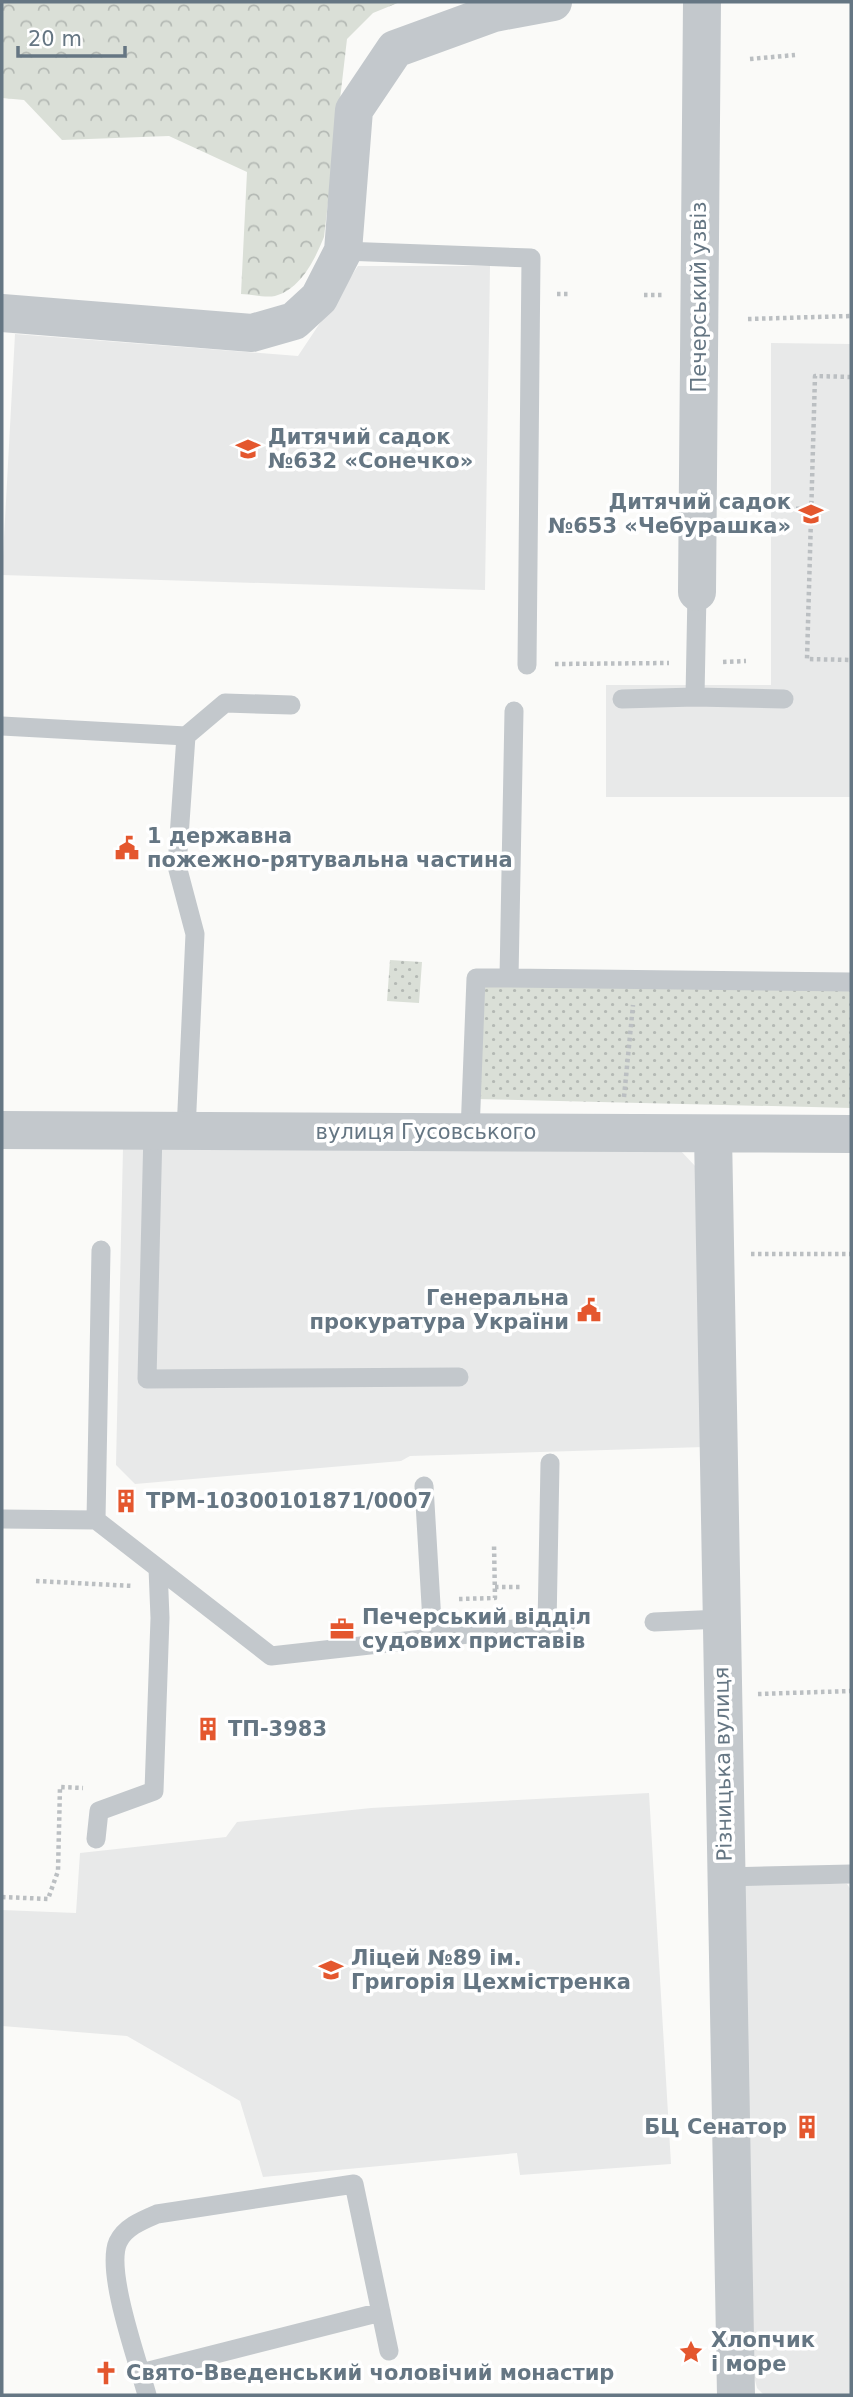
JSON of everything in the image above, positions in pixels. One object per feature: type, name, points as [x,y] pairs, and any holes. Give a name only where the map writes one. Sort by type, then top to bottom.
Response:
[{"type":"street","points":[[2,313],[252,333],[294,321],[319,298],[343,251],[354,110],[395,49],[494,13],[553,2]]},
{"type":"street","name":"Печерський узвіз","points":[[697,592],[702,2]]},
{"type":"street","name":"вулиця Гусовського","points":[[2,1130],[851,1134]]},
{"type":"street","name":"Різницька вулиця","points":[[713,1134],[736,2395]]},
{"type":"lane","points":[[343,251],[531,258],[527,665]]},
{"type":"lane","points":[[695,697],[697,592]]},
{"type":"lane","points":[[622,699],[784,699]]},
{"type":"lane","points":[[2,726],[186,736],[225,703],[291,705]]},
{"type":"lane","points":[[509,978],[514,711]]},
{"type":"lane","points":[[186,736],[177,866],[195,934],[169,1131],[147,1379],[459,1377]]},
{"type":"lane","points":[[470,1132],[476,978],[635,982],[851,982]]},
{"type":"lane","points":[[96,1520],[101,1250]]},
{"type":"lane","points":[[2,1519],[96,1520],[158,1577],[271,1657],[557,1624],[550,1463]]},
{"type":"lane","points":[[424,1486],[433,1639]]},
{"type":"lane","points":[[96,1839],[99,1811],[154,1791],[158,1577]]},
{"type":"lane","points":[[654,1622],[721,1619]]},
{"type":"lane","points":[[725,1877],[851,1874]]},
{"type":"lane","points":[[147,2395],[113,2267],[118,2241],[135,2224],[157,2214],[354,2184],[389,2351]]},
{"type":"lane","points":[[141,2372],[381,2312]]},
{"type":"path","points":[[750,59],[795,55]]},
{"type":"path","points":[[748,319],[851,316]]},
{"type":"path","points":[[851,377],[815,376],[807,659],[851,660]]},
{"type":"path","points":[[747,509],[811,509]]},
{"type":"path","points":[[710,662],[746,662]]},
{"type":"path","points":[[527,665],[673,663]]},
{"type":"path","points":[[622,1133],[635,982]]},
{"type":"path","points":[[714,1254],[851,1254]]},
{"type":"path","points":[[431,1600],[495,1598],[494,1544]]},
{"type":"path","points":[[36,1581],[158,1577]]},
{"type":"path","points":[[722,1695],[851,1691]]},
{"type":"shaded area","name":"Дитячий садок №632 «Сонечко»","points":[[358,266],[490,266],[485,590],[2,575],[15,334],[298,356]]},
{"type":"shaded area","name":"Дитячий садок №653 «Чебурашка»","points":[[771,343],[851,344],[851,797],[606,797],[606,685],[771,685]]},
{"type":"shaded area","points":[[123,1148],[679,1149],[696,1167],[704,1447],[410,1456],[401,1461],[135,1484],[116,1465]]},
{"type":"shaded area","name":"Ліцей №89 ім. Григорія Цехмістренка","points":[[649,1793],[671,2164],[520,2175],[517,2153],[263,2177],[240,2101],[127,2036],[2,2026],[2,1910],[76,1913],[80,1853],[226,1837],[237,1822],[371,1808]]},
{"type":"shaded area","name":"БЦ Сенатор","points":[[733,1884],[847,1884],[851,1890],[851,2394],[847,2395],[764,2395],[757,2388],[748,2353]]},
{"type":"green space","points":[[2,2],[400,2],[373,13],[347,39],[324,237],[300,280],[275,296],[241,294],[247,172],[169,136],[62,140],[24,100],[2,98]]},
{"type":"green space","points":[[390,960],[422,962],[419,1003],[387,1001]]},
{"type":"green space","points":[[478,982],[851,985],[851,1108],[475,1099]]},
{"type":"place","name":"Дитячий садок №632 «Сонечко»","points":[[248,449]]},
{"type":"place","name":"Дитячий садок №653 «Чебурашка»","points":[[811,514]]},
{"type":"place","name":"1 державна пожежно-рятувальна частина","points":[[127,848]]},
{"type":"place","name":"Генеральна прокуратура України","points":[[589,1310]]},
{"type":"place","name":"ТРМ-10300101871/0007","points":[[126,1501]]},
{"type":"place","name":"Печерський відділ судових приставів","points":[[342,1629]]},
{"type":"place","name":"ТП-3983","points":[[208,1729]]},
{"type":"place","name":"Ліцей №89 ім. Григорія Цехмістренка","points":[[331,1970]]},
{"type":"place","name":"БЦ Сенатор","points":[[807,2127]]},
{"type":"place","name":"Хлопчик і море","points":[[691,2352]]},
{"type":"place","name":"Свято-Введенський чоловічий монастир","points":[[106,2373]]}]
